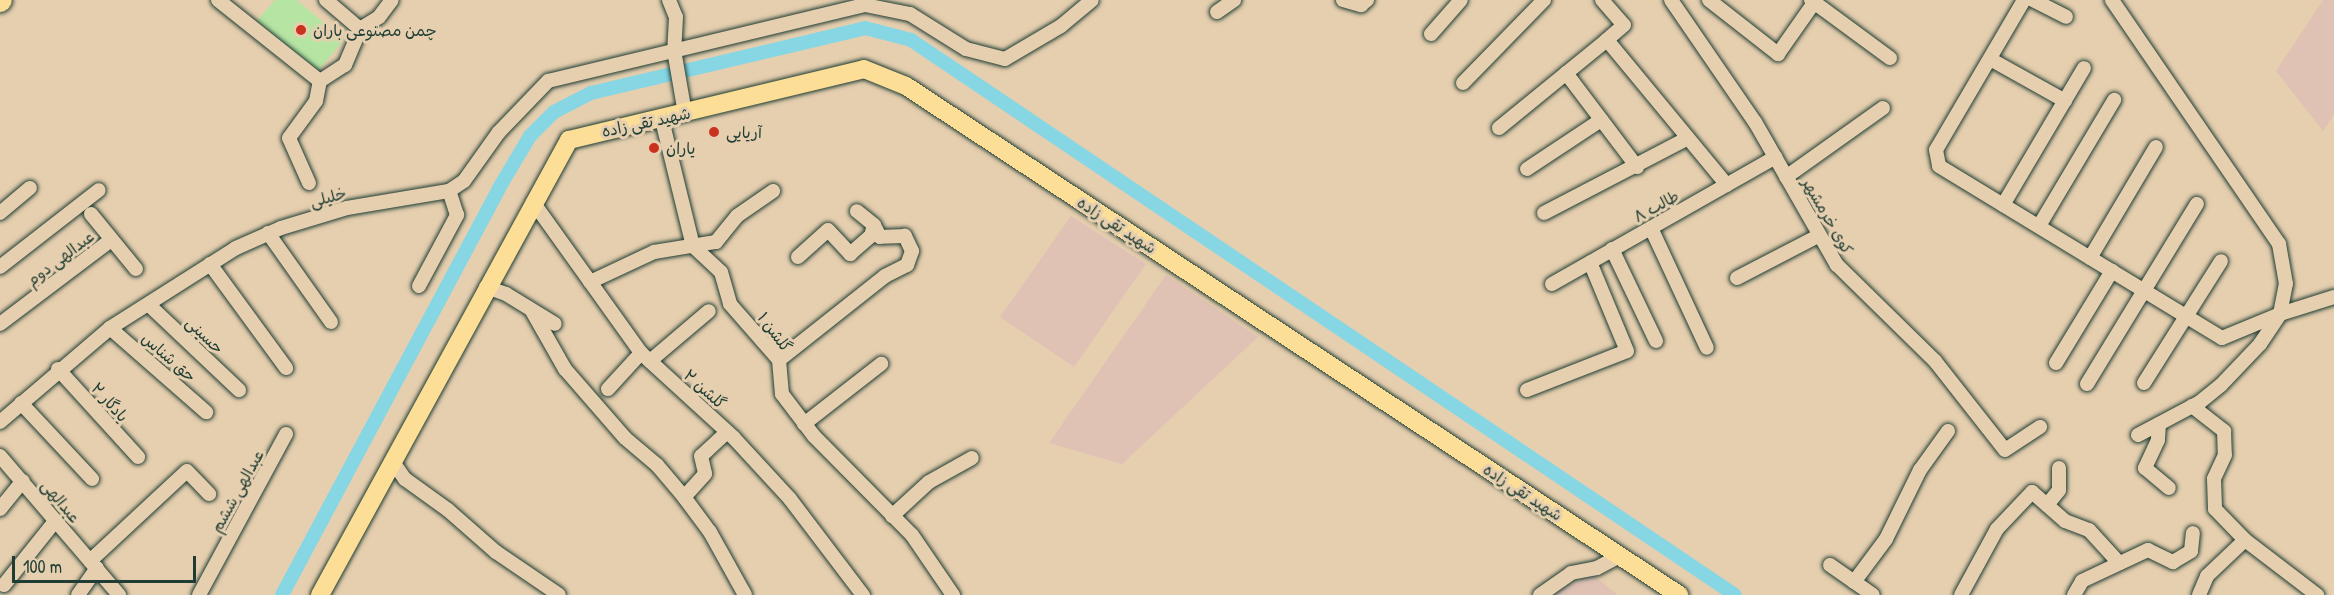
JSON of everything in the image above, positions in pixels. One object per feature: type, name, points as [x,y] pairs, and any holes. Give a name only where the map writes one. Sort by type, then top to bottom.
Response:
[{"type":"main road","name":"شهید تقی زاده","points":[[320,595],[486,287],[569,140],[662,120],[864,69],[906,87],[1679,595]]},
{"type":"street","points":[[218,0],[320,81]]},
{"type":"street","points":[[326,0],[360,29]]},
{"type":"street","points":[[309,183],[289,138],[316,101],[320,81],[345,65],[360,29],[379,17],[392,0]]},
{"type":"street","points":[[669,0],[676,17],[674,50],[685,114]]},
{"type":"street","points":[[419,286],[456,215],[449,191],[464,181],[499,132],[548,81],[865,5],[910,14],[966,49],[1005,59],[1061,26],[1092,0]]},
{"type":"street","points":[[1217,12],[1234,0]]},
{"type":"street","points":[[1343,0],[1361,5],[1367,0]]},
{"type":"street","points":[[1431,34],[1461,0]]},
{"type":"street","points":[[1463,83],[1544,0]]},
{"type":"street","points":[[1499,128],[1624,25],[1602,0]]},
{"type":"street","name":"کوی خرمشهر","points":[[1672,0],[1776,157],[1818,236],[1837,265],[1935,361],[2005,450],[2040,427]]},
{"type":"street","points":[[1709,0],[1778,54],[1814,1],[1890,58]]},
{"type":"street","points":[[2024,0],[1936,150],[1939,166],[2222,338],[2280,314],[2334,297]]},
{"type":"street","points":[[2033,0],[2066,17]]},
{"type":"street","points":[[2112,0],[2279,244],[2286,284],[2280,314],[2248,357],[2221,385],[2192,406],[2138,435]]},
{"type":"street","points":[[1607,40],[1727,185]]},
{"type":"street","points":[[1990,59],[2065,101]]},
{"type":"street","points":[[2003,205],[2084,69]]},
{"type":"street","points":[[1566,73],[1637,167]]},
{"type":"street","points":[[2039,226],[2114,100]]},
{"type":"street","points":[[1786,177],[1883,108]]},
{"type":"street","points":[[662,120],[693,246]]},
{"type":"street","points":[[1527,169],[1601,120]]},
{"type":"street","points":[[1544,213],[1637,167],[1688,138]]},
{"type":"street","points":[[2090,258],[2156,147]]},
{"type":"street","name":"طالب ۸","points":[[1552,284],[1776,157]]},
{"type":"street","points":[[0,213],[30,188]]},
{"type":"street","points":[[0,267],[99,190]]},
{"type":"street","name":"خلیلی","points":[[0,422],[58,369],[110,328],[210,264],[268,233],[347,208],[449,191]]},
{"type":"street","points":[[590,282],[654,252],[716,242],[737,216],[773,191]]},
{"type":"street","name":"گلشن ۲","points":[[533,202],[645,357],[727,432],[816,531],[863,595]]},
{"type":"street","points":[[2087,384],[2197,204]]},
{"type":"street","points":[[779,360],[885,276],[907,265],[912,251],[905,236],[880,237],[874,225],[857,211]]},
{"type":"street","points":[[91,214],[136,269]]},
{"type":"street","points":[[798,257],[828,230],[850,254],[871,236],[874,225]]},
{"type":"street","points":[[1651,228],[1707,348]]},
{"type":"street","points":[[268,233],[331,322]]},
{"type":"street","points":[[1737,278],[1818,236]]},
{"type":"street","name":"عبدالهی دوم","points":[[0,324],[111,240]]},
{"type":"street","name":"گلشن ۱","points":[[693,246],[721,272],[730,304],[779,360],[782,394],[804,424],[912,536],[953,595]]},
{"type":"street","points":[[1612,249],[1656,341]]},
{"type":"street","points":[[2144,383],[2221,261]]},
{"type":"street","points":[[1527,390],[1627,351],[1590,262]]},
{"type":"street","points":[[210,264],[286,368]]},
{"type":"street","points":[[2056,363],[2112,271]]},
{"type":"street","points":[[486,287],[506,294],[555,324]]},
{"type":"street","name":"حسینی","points":[[149,305],[239,390]]},
{"type":"street","points":[[532,310],[566,369],[625,438],[657,465],[684,497],[710,532],[745,595]]},
{"type":"street","points":[[608,389],[645,357],[709,311]]},
{"type":"street","name":"حق شناس","points":[[110,328],[206,412]]},
{"type":"street","points":[[804,424],[881,364]]},
{"type":"street","name":"یادگار ۲","points":[[58,369],[138,457]]},
{"type":"street","points":[[21,403],[93,479]]},
{"type":"street","points":[[2192,406],[2224,431],[2225,455],[2214,479],[2215,509],[2245,540],[2317,595]]},
{"type":"street","points":[[2159,424],[2158,440],[2145,468],[2169,488]]},
{"type":"street","points":[[1854,582],[1886,539],[1920,470],[1948,431]]},
{"type":"street","points":[[684,497],[705,474],[701,456],[727,432]]},
{"type":"street","name":"عبدالهی ششم","points":[[199,595],[286,434]]},
{"type":"street","name":"عبدالهی","points":[[0,456],[119,595]]},
{"type":"street","points":[[892,516],[928,482],[972,458]]},
{"type":"street","points":[[393,462],[405,480],[448,510],[496,552],[559,595]]},
{"type":"street","points":[[2047,505],[2058,490],[2059,468]]},
{"type":"street","points":[[78,595],[94,565],[187,471],[208,494]]},
{"type":"street","points":[[0,509],[24,482]]},
{"type":"street","points":[[1961,595],[1997,529],[2032,492],[2065,521],[2089,530],[2119,563]]},
{"type":"street","points":[[4,585],[56,520]]},
{"type":"street","points":[[2074,595],[2082,581],[2148,550],[2174,562],[2191,551],[2193,533]]},
{"type":"street","points":[[2199,595],[2207,576],[2245,540]]},
{"type":"street","points":[[1540,595],[1570,573],[1597,568],[1620,556]]},
{"type":"street","points":[[1830,566],[1873,595]]},
{"type":"shaded area","points":[[2323,0],[2334,0],[2334,115],[2323,131],[2276,71]]},
{"type":"shaded area","points":[[1071,216],[1146,264],[1074,367],[1000,317]]},
{"type":"shaded area","points":[[1166,275],[1258,337],[1122,464],[1049,443]]},
{"type":"shaded area","points":[[1592,574],[1618,595],[1548,595]]},
{"type":"green space","name":"چمن مصنوعی باران","points":[[275,0],[297,0],[344,40],[317,72],[257,21]]},
{"type":"waterway","points":[[282,595],[499,188],[530,136],[554,112],[591,93],[865,28],[911,40],[1735,595]]},
{"type":"place","name":"چمن مصنوعی باران","points":[[301,30]]},
{"type":"place","name":"آریایی","points":[[714,132]]},
{"type":"place","name":"یاران","points":[[654,148]]}]
